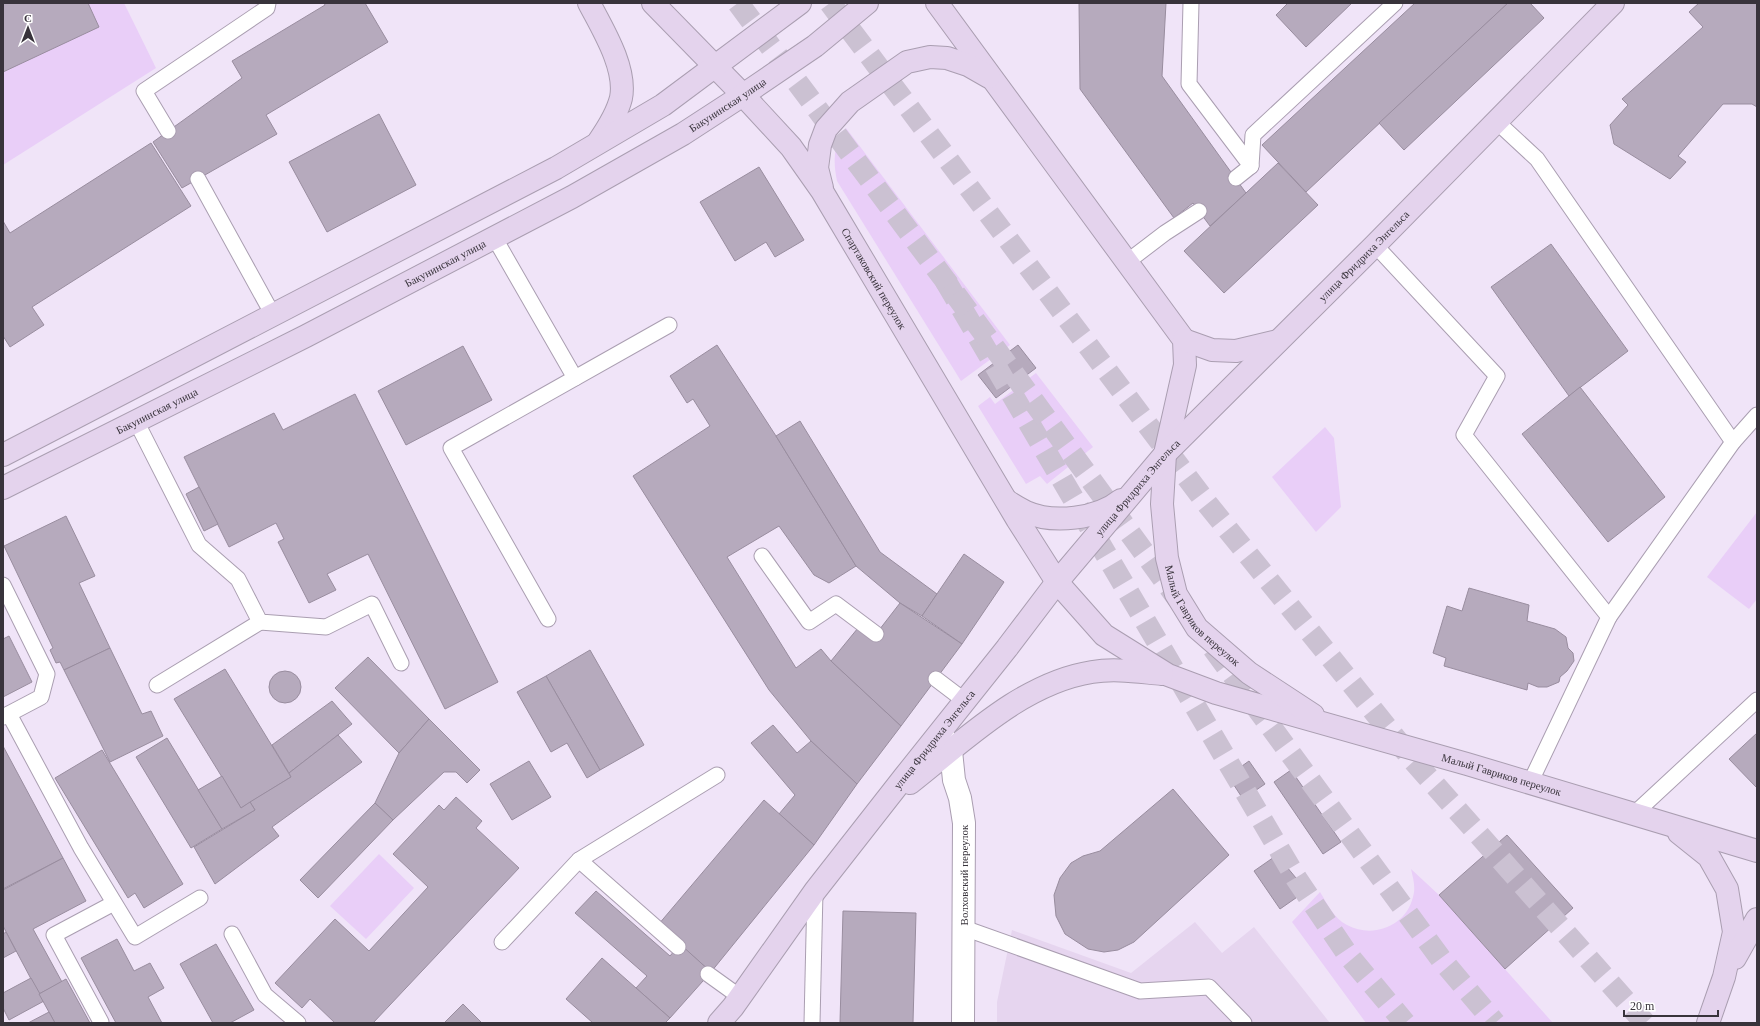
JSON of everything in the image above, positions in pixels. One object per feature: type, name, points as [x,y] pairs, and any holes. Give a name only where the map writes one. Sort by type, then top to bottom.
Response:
[{"type":"main road","points":[[589,3],[613,53],[621,81],[621,97],[616,113],[607,130],[596,145]]},
{"type":"main road","name":"Спартаковский переулок","points":[[653,3],[743,95],[790,148],[822,191],[1057,582]]},
{"type":"main road","points":[[5,449],[273,315],[556,168],[663,106],[800,3]]},
{"type":"main road","name":"Бакунинская улица","points":[[3,488],[299,340],[578,193],[683,134],[743,95],[814,46],[867,3]]},
{"type":"main road","points":[[937,3],[1184,340],[1185,365],[1165,454]]},
{"type":"main road","name":"улица Фридриха Энгельса","points":[[719,1023],[740,997],[815,891],[883,803],[1007,648],[1057,582],[1165,454],[1280,341],[1613,3]]},
{"type":"main road","points":[[822,191],[817,168],[820,145],[826,129],[850,102],[907,62],[930,57],[947,58],[968,65],[994,80]]},
{"type":"main road","points":[[1184,340],[1212,350],[1236,351],[1280,341]]},
{"type":"main road","name":"Малый Гавриков переулок","points":[[1165,454],[1162,504],[1168,558],[1176,594],[1197,628],[1249,673],[1331,727]]},
{"type":"main road","points":[[1007,501],[1027,512],[1050,518],[1074,518],[1097,513],[1119,502],[1137,487]]},
{"type":"main road","name":"Малый Гавриков переулок","points":[[1057,582],[1104,635],[1168,675],[1216,693],[1530,783],[1757,851]]},
{"type":"main road","points":[[883,803],[987,722],[1034,691],[1062,680],[1092,672],[1130,671],[1168,675]]},
{"type":"main road","name":"Малый Гавриков переулок","points":[[1670,826],[1709,857],[1727,889],[1734,932],[1724,977],[1708,1023]]},
{"type":"main road","points":[[1724,977],[1757,919]]},
{"type":"street","name":"Волховский переулок","points":[[940,732],[951,751],[954,780],[960,798],[964,823],[963,1023]]},
{"type":"lane","points":[[168,131],[144,91],[267,8],[268,3]]},
{"type":"lane","points":[[1191,3],[1189,84],[1251,166]]},
{"type":"lane","points":[[1236,178],[1251,166],[1253,135],[1395,3]]},
{"type":"lane","points":[[1496,121],[1537,159],[1733,442]]},
{"type":"lane","points":[[198,179],[273,315]]},
{"type":"lane","points":[[1127,262],[1165,232],[1199,211]]},
{"type":"lane","points":[[494,237],[575,378]]},
{"type":"lane","points":[[1375,245],[1497,376],[1464,435],[1610,617]]},
{"type":"lane","points":[[548,619],[451,448],[669,325]]},
{"type":"lane","points":[[1530,783],[1610,617],[1733,442],[1757,415]]},
{"type":"lane","points":[[136,421],[199,545],[238,579],[260,622]]},
{"type":"lane","points":[[762,556],[810,622],[836,604],[876,634]]},
{"type":"lane","points":[[3,585],[47,674],[41,697],[6,715],[81,848],[135,937],[200,898]]},
{"type":"lane","points":[[156,686],[260,622],[326,627],[372,604],[401,663]]},
{"type":"lane","points":[[936,679],[965,701]]},
{"type":"lane","points":[[1633,815],[1757,700]]},
{"type":"lane","points":[[502,942],[579,860],[717,775]]},
{"type":"lane","points":[[579,860],[678,947]]},
{"type":"lane","points":[[812,1023],[815,891]]},
{"type":"lane","points":[[101,1022],[54,935],[114,903]]},
{"type":"lane","points":[[964,928],[1140,992],[1209,987],[1244,1023]]},
{"type":"lane","points":[[232,934],[265,995],[298,1023]]},
{"type":"lane","points":[[708,974],[740,997]]},
{"type":"shaded area","points":[[3,3],[124,3],[156,68],[3,165]]},
{"type":"shaded area","points":[[846,128],[1010,345],[961,381],[837,181],[835,167],[836,146]]},
{"type":"shaded area","points":[[1036,373],[1093,447],[1047,484],[1040,476],[1026,484],[978,406],[990,397],[995,404]]},
{"type":"shaded area","points":[[1325,427],[1334,438],[1341,507],[1316,532],[1272,477]]},
{"type":"shaded area","points":[[1757,512],[1757,599],[1749,609],[1707,577]]},
{"type":"shaded area","points":[[379,854],[414,888],[366,939],[330,906]]},
{"type":"shaded area","points":[[1411,869],[1439,895],[1553,1023],[1366,1023],[1292,922],[1320,892],[1338,919],[1347,925],[1367,931],[1387,927],[1403,916],[1409,907],[1414,890]]},
{"type":"shaded area","points":[[1195,922],[1222,953],[1254,927],[1330,1023],[997,1023],[997,1002],[1012,930],[1131,973]]},
{"type":"building","points":[[3,3],[88,3],[99,27],[3,72]]},
{"type":"building","points":[[324,3],[365,3],[388,42],[266,115],[277,134],[182,188],[153,142],[242,78],[232,61],[325,5]]},
{"type":"building","points":[[1079,3],[1166,3],[1162,76],[1246,193],[1210,226],[1193,203],[1174,218],[1080,89]]},
{"type":"building","points":[[1288,3],[1352,3],[1306,47],[1276,15]]},
{"type":"building","points":[[1415,3],[1508,3],[1306,192],[1262,145]]},
{"type":"building","points":[[1508,3],[1530,3],[1544,18],[1404,150],[1379,123]]},
{"type":"building","points":[[1699,3],[1757,3],[1757,107],[1752,104],[1723,104],[1678,156],[1686,162],[1670,179],[1614,144],[1610,125],[1628,105],[1622,99],[1703,27],[1689,12]]},
{"type":"building","points":[[379,114],[416,185],[327,232],[289,162]]},
{"type":"building","points":[[151,143],[191,206],[32,307],[44,325],[10,347],[3,336],[3,221],[10,233]]},
{"type":"building","points":[[1278,163],[1318,205],[1224,293],[1184,251]]},
{"type":"building","points":[[759,167],[804,240],[775,257],[766,242],[735,261],[700,202]]},
{"type":"building","points":[[1551,244],[1628,351],[1569,396],[1491,287]]},
{"type":"building","points":[[717,345],[776,436],[856,566],[829,583],[814,575],[779,526],[727,557],[796,668],[821,649],[831,661],[901,726],[857,784],[811,741],[769,690],[633,476],[710,426],[693,399],[687,403],[670,376]]},
{"type":"building","points":[[1018,345],[1036,368],[996,398],[978,375]]},
{"type":"building","points":[[463,346],[492,400],[406,445],[378,391]]},
{"type":"building","points":[[1580,387],[1665,497],[1608,542],[1522,434]]},
{"type":"building","points":[[355,394],[498,682],[445,709],[368,554],[327,574],[336,590],[309,603],[278,542],[284,539],[276,523],[229,547],[184,457],[274,413],[283,430]]},
{"type":"building","points":[[800,421],[880,552],[937,594],[922,616],[900,603],[856,566],[776,436]]},
{"type":"building","points":[[199,487],[218,524],[204,531],[186,494]]},
{"type":"building","points":[[66,516],[95,576],[79,583],[110,648],[64,670],[60,662],[56,663],[50,650],[53,648],[4,546]]},
{"type":"building","points":[[964,554],[1004,582],[962,644],[922,616]]},
{"type":"building","points":[[1469,588],[1529,605],[1527,621],[1555,629],[1566,637],[1568,648],[1573,653],[1574,661],[1567,671],[1560,677],[1559,682],[1547,687],[1538,687],[1528,683],[1527,690],[1444,666],[1446,658],[1433,653],[1447,606],[1462,611]]},
{"type":"building","points":[[900,603],[962,644],[901,726],[831,661],[858,628],[876,634]]},
{"type":"building","points":[[9,636],[32,682],[3,697],[3,639]]},
{"type":"building","points":[[110,648],[142,714],[151,711],[163,736],[110,762],[64,670]]},
{"type":"building","points":[[590,650],[644,745],[600,770],[546,676]]},
{"type":"building","points":[[368,657],[429,719],[399,753],[335,688]]},
{"type":"building","points":[[225,669],[291,777],[241,808],[174,699]]},
{"type":"building","points":[[282,671],[288,671],[297,675],[301,687],[297,699],[288,703],[282,703],[273,699],[269,690],[269,684],[273,675]]},
{"type":"building","points":[[546,676],[600,770],[587,778],[567,743],[551,752],[517,692]]},
{"type":"building","points":[[332,701],[352,724],[289,773],[272,745]]},
{"type":"building","points":[[429,719],[480,770],[467,783],[456,772],[444,772],[393,820],[375,803],[399,753]]},
{"type":"building","points":[[773,725],[797,753],[811,741],[857,784],[814,845],[779,814],[795,795],[751,743]]},
{"type":"building","points":[[1757,733],[1757,788],[1729,759]]},
{"type":"building","points":[[338,735],[362,762],[272,827],[279,836],[215,884],[194,847],[255,810],[250,802],[291,777],[289,773]]},
{"type":"building","points":[[167,738],[222,829],[191,848],[136,757]]},
{"type":"building","points":[[3,746],[63,858],[3,889]]},
{"type":"building","points":[[102,750],[183,884],[144,908],[135,893],[128,898],[55,778]]},
{"type":"building","points":[[529,761],[551,797],[512,820],[490,784]]},
{"type":"building","points":[[1249,761],[1265,784],[1243,799],[1228,776]]},
{"type":"building","points":[[1291,770],[1341,842],[1323,854],[1274,782]]},
{"type":"building","points":[[222,776],[241,808],[250,802],[255,810],[222,829],[198,790]]},
{"type":"building","points":[[1173,789],[1229,855],[1134,942],[1118,950],[1104,952],[1088,949],[1065,934],[1056,916],[1054,895],[1060,878],[1071,863],[1083,856],[1100,851]]},
{"type":"building","points":[[456,797],[482,821],[476,828],[519,868],[373,1023],[335,1023],[310,999],[302,1008],[275,983],[335,919],[369,951],[428,887],[393,854],[439,805],[444,810]]},
{"type":"building","points":[[764,800],[814,845],[711,972],[658,925]]},
{"type":"building","points":[[375,803],[393,820],[318,898],[300,880]]},
{"type":"building","points":[[1507,835],[1573,908],[1505,969],[1439,895]]},
{"type":"building","points":[[1277,855],[1296,878],[1303,893],[1280,909],[1254,871]]},
{"type":"building","points":[[63,858],[86,901],[33,929],[62,982],[39,994],[3,926],[3,890]]},
{"type":"building","points":[[596,891],[670,956],[680,944],[711,972],[670,1018],[636,988],[647,976],[575,913]]},
{"type":"building","points":[[843,911],[916,913],[913,1023],[840,1023]]},
{"type":"building","points":[[6,932],[16,951],[3,958],[3,934]]},
{"type":"building","points":[[117,939],[134,971],[150,963],[164,988],[148,997],[162,1023],[116,1023],[81,958]]},
{"type":"building","points":[[216,944],[254,1010],[230,1023],[213,1023],[180,964]]},
{"type":"building","points":[[602,958],[670,1018],[665,1023],[593,1023],[566,999]]},
{"type":"building","points":[[31,978],[44,1001],[9,1020],[3,1008],[3,993]]},
{"type":"building","points":[[66,979],[90,1023],[55,1023],[39,994]]},
{"type":"building","points":[[463,1004],[482,1023],[444,1023]]},
{"type":"building","points":[[49,1012],[55,1023],[28,1023]]},
{"type":"tunnel","points":[[738,3],[945,280],[1178,599]]},
{"type":"tunnel","points":[[830,3],[1205,501],[1412,759],[1645,1023]]},
{"type":"tunnel","points":[[945,280],[1296,878],[1348,955],[1405,1023]]},
{"type":"tunnel","points":[[1213,648],[1441,959],[1495,1023]]}]
